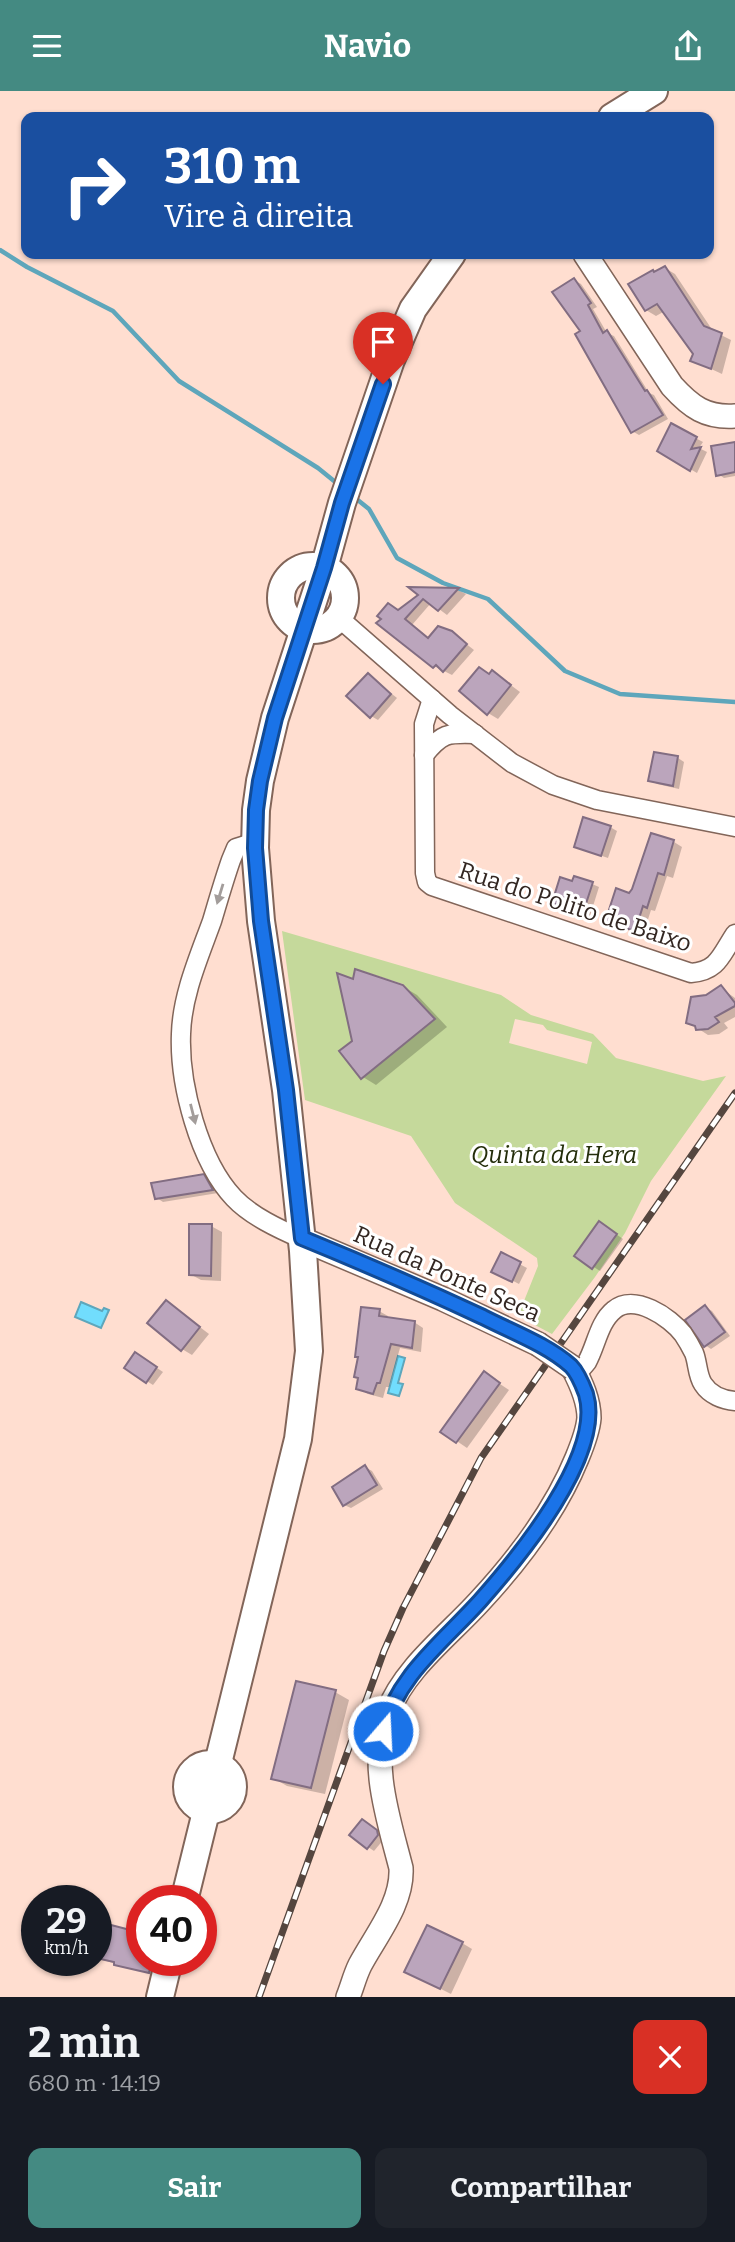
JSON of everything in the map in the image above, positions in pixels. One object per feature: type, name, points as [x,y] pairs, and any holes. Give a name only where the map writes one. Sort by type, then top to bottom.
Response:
[{"type":"main road","points":[[620,112],[654,91]]},
{"type":"main road","points":[[324,568],[346,490],[391,360],[413,309],[448,259]]},
{"type":"main road","points":[[313,566],[333,572],[344,589],[346,599],[339,618],[323,629],[304,629],[288,618],[283,609],[282,588],[294,572],[313,566]]},
{"type":"main road","points":[[188,1885],[206,1809],[220,1808],[231,1797],[233,1790],[230,1775],[217,1765],[298,1439],[309,1351],[302,1238],[286,1090],[261,921],[255,842],[260,781],[275,718],[304,629]]},
{"type":"main road","points":[[160,1997],[165,1976]]},
{"type":"street","points":[[588,259],[672,386],[687,403],[707,414],[735,416]]},
{"type":"street","points":[[339,618],[432,699],[512,763],[553,785],[597,800],[735,827]]},
{"type":"street","name":"Rua do Polito de Baixo","points":[[432,699],[424,724],[426,882],[691,972],[705,972],[711,968],[735,934]]},
{"type":"street","points":[[424,755],[443,735],[475,734]]},
{"type":"street","name":"Rua da Ponte Seca","points":[[255,842],[236,848],[198,960],[181,1033],[183,1073],[199,1137],[215,1174],[235,1199],[258,1217],[538,1344],[575,1371]]},
{"type":"street","points":[[348,1997],[359,1968],[398,1895],[401,1879],[401,1868],[380,1781],[379,1755],[388,1713],[397,1694],[431,1650],[479,1602],[530,1542],[566,1486],[589,1418],[586,1395],[575,1371],[586,1362],[605,1322],[614,1310],[627,1303],[643,1306],[666,1319],[683,1334],[695,1356],[704,1385],[715,1396],[735,1401]]},
{"type":"green space","name":"Quinta da Hera","points":[[282,931],[501,995],[531,1015],[593,1034],[616,1058],[703,1081],[726,1076],[651,1181],[625,1233],[552,1334],[518,1316],[538,1266],[537,1258],[455,1203],[411,1136],[305,1100]],"holes":[[[356,969],[403,984],[435,1018],[362,1079],[339,1051],[352,1041],[337,974],[353,979]],[[515,1019],[543,1025],[547,1030],[592,1042],[587,1064],[509,1043]]]},
{"type":"water","points":[[81,1302],[102,1311],[104,1308],[109,1310],[101,1328],[75,1317]]},
{"type":"water","points":[[398,1356],[405,1358],[398,1383],[403,1384],[399,1396],[388,1393]]},
{"type":"building","points":[[665,266],[704,326],[722,333],[711,369],[690,361],[693,354],[657,304],[645,311],[628,284]]},
{"type":"building","points":[[574,278],[591,303],[588,305],[603,333],[607,330],[663,415],[631,433],[575,334],[580,331],[552,292]]},
{"type":"building","points":[[671,423],[697,437],[691,449],[701,447],[690,471],[657,451]]},
{"type":"building","points":[[735,442],[735,472],[716,476],[711,446]]},
{"type":"building","points":[[408,587],[459,588],[438,611],[423,599],[405,619],[428,638],[438,626],[452,631],[467,644],[443,672],[436,665],[433,668],[376,623],[381,619],[377,616],[388,603],[398,610],[418,595]]},
{"type":"building","points":[[479,667],[489,674],[492,670],[511,685],[487,715],[459,691]]},
{"type":"building","points":[[368,673],[391,694],[370,718],[346,696]]},
{"type":"building","points":[[654,752],[678,756],[673,786],[648,781]]},
{"type":"building","points":[[583,817],[611,826],[601,856],[574,847]]},
{"type":"building","points":[[651,833],[674,840],[664,875],[658,873],[647,908],[643,906],[635,931],[605,922],[616,888],[629,893],[632,889]]},
{"type":"building","points":[[574,876],[593,882],[582,916],[562,910],[563,907],[552,903],[560,877],[572,881]]},
{"type":"building","points":[[355,969],[403,985],[435,1019],[361,1079],[339,1051],[352,1041],[337,973],[353,979]]},
{"type":"building","points":[[721,985],[735,1006],[715,1017],[719,1022],[708,1029],[696,1030],[695,1026],[686,1023],[691,997],[706,995]]},
{"type":"building","points":[[204,1174],[213,1190],[155,1199],[151,1183]]},
{"type":"building","points":[[599,1221],[617,1234],[592,1269],[574,1256]]},
{"type":"building","points":[[189,1224],[212,1224],[211,1276],[189,1275]]},
{"type":"building","points":[[501,1252],[521,1262],[512,1282],[491,1272]]},
{"type":"building","points":[[166,1300],[200,1327],[181,1351],[147,1323]]},
{"type":"building","points":[[705,1305],[725,1332],[704,1347],[685,1320]]},
{"type":"building","points":[[361,1307],[380,1309],[379,1316],[415,1321],[412,1348],[391,1344],[380,1383],[377,1383],[373,1394],[356,1389],[358,1378],[354,1377]]},
{"type":"building","points":[[135,1352],[157,1367],[146,1383],[124,1368]]},
{"type":"building","points":[[484,1371],[500,1383],[456,1443],[440,1432]]},
{"type":"building","points":[[365,1465],[377,1485],[343,1506],[332,1487]]},
{"type":"building","points":[[296,1681],[336,1690],[311,1788],[271,1779]]},
{"type":"building","points":[[362,1819],[377,1830],[378,1835],[367,1849],[349,1835]]},
{"type":"building","points":[[112,1925],[126,1929],[126,1968],[114,1965]]},
{"type":"building","points":[[427,1925],[463,1942],[440,1989],[404,1972]]},
{"type":"waterway","points":[[0,250],[27,267],[113,311],[179,381],[318,468],[339,485]]},
{"type":"waterway","points":[[354,497],[369,509],[397,558],[443,583],[488,599],[565,671],[620,694],[735,702]]},
{"type":"railway","points":[[259,1997],[384,1651],[403,1608],[481,1458],[735,1093]]},
{"type":"route","points":[[383,384],[342,503],[324,568],[275,718],[256,810],[255,848],[261,921],[286,1090],[302,1238],[443,1299],[538,1344],[573,1368],[586,1395],[589,1418],[566,1486],[530,1542],[479,1602],[431,1650],[397,1694],[383,1731]]}]
